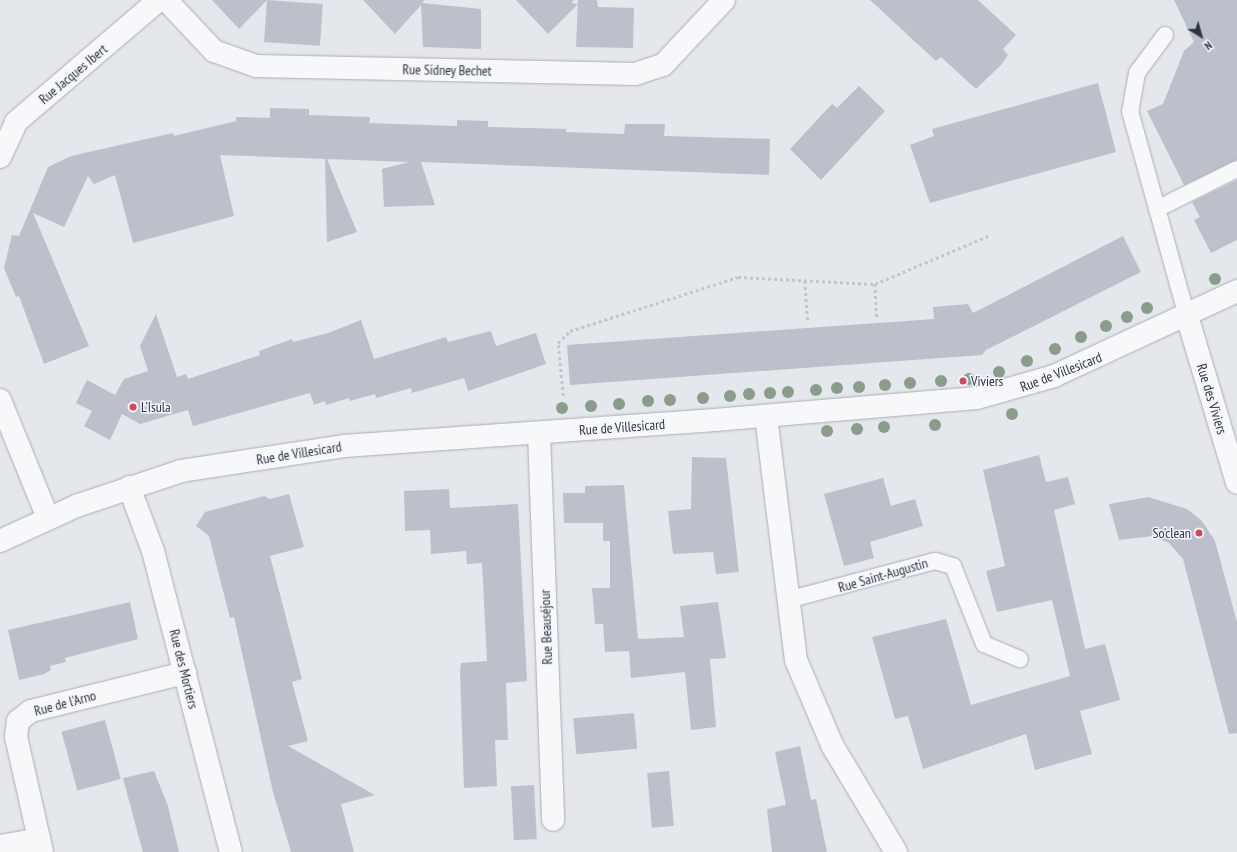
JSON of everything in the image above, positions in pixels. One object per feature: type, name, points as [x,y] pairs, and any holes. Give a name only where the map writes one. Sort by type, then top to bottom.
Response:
[{"type":"street","name":"Rue Jacques Ibert","points":[[0,157],[16,122],[159,0]]},
{"type":"street","name":"Rue Sidney Bechet","points":[[166,0],[214,51],[256,66],[635,74],[663,65],[724,0]]},
{"type":"street","name":"Rue de Villesicard","points":[[0,541],[48,518],[129,487],[181,472],[344,446],[540,434],[977,398],[1014,390],[1095,359],[1237,291]]},
{"type":"street","name":"Rue des Viviers","points":[[1187,316],[1237,483]]},
{"type":"street","points":[[0,400],[48,518]]},
{"type":"street","points":[[766,416],[787,600],[796,660],[813,703],[832,744],[896,852]]},
{"type":"street","name":"Rue Beauséjour","points":[[540,434],[553,820]]},
{"type":"street","name":"Rue des Mortiers","points":[[129,487],[153,551],[231,852]]},
{"type":"street","name":"Rue de l'Arno","points":[[0,846],[40,845],[16,736],[18,722],[23,715],[185,673]]},
{"type":"lane","points":[[1165,35],[1137,73],[1130,111],[1187,316]]},
{"type":"lane","points":[[1157,209],[1237,169]]},
{"type":"lane","name":"Rue Saint-Augustin","points":[[787,600],[934,561],[953,566],[984,644],[1020,659]]},
{"type":"path","points":[[563,396],[558,343],[570,331],[738,277],[875,284],[988,236]]},
{"type":"path","points":[[805,281],[808,322]]},
{"type":"path","points":[[875,284],[877,319]]},
{"type":"building","points":[[212,0],[267,0],[239,29]]},
{"type":"building","points":[[267,0],[323,4],[320,46],[264,42]]},
{"type":"building","points":[[363,0],[425,0],[422,3],[481,9],[481,49],[423,47],[421,5],[395,34]]},
{"type":"building","points":[[516,0],[574,0],[571,3],[578,4],[548,34]]},
{"type":"building","points":[[578,0],[597,0],[598,7],[634,8],[633,48],[576,47]]},
{"type":"building","points":[[870,0],[978,0],[1016,35],[1003,49],[1008,55],[1001,65],[976,89],[941,57],[936,61]]},
{"type":"building","points":[[1174,0],[1237,0],[1237,160],[1184,185],[1147,111],[1163,104],[1184,51],[1194,42]]},
{"type":"building","points":[[1098,83],[1116,152],[930,203],[910,145],[934,136],[932,129]]},
{"type":"building","points":[[859,86],[885,111],[821,180],[790,149],[832,104],[837,108]]},
{"type":"building","points":[[270,108],[309,109],[309,115],[370,117],[369,123],[457,126],[457,120],[488,121],[488,127],[566,129],[566,132],[624,134],[625,124],[665,124],[664,136],[770,139],[769,175],[421,162],[435,205],[384,207],[382,169],[409,162],[327,159],[357,232],[327,242],[325,159],[220,155],[234,216],[133,243],[115,175],[94,184],[88,176],[64,227],[33,213],[89,346],[44,364],[19,296],[16,297],[4,268],[12,235],[19,236],[48,167],[71,156],[173,133],[174,136],[236,121],[236,117],[270,118]]},
{"type":"building","points":[[1237,180],[1237,240],[1211,253],[1194,220],[1200,217],[1192,202]]},
{"type":"building","points":[[1123,236],[1141,272],[986,350],[982,355],[570,385],[567,345],[934,319],[933,307],[968,304],[973,313]]},
{"type":"building","points":[[156,314],[177,377],[186,374],[188,379],[260,355],[259,351],[292,339],[293,342],[328,333],[361,320],[374,359],[446,337],[448,342],[491,331],[496,346],[536,333],[546,364],[468,391],[464,378],[412,393],[411,388],[376,398],[375,394],[350,401],[349,398],[326,405],[325,401],[314,405],[310,393],[193,426],[188,410],[140,424],[122,414],[110,440],[84,426],[92,411],[76,403],[87,380],[115,395],[124,379],[148,371],[140,346]]},
{"type":"building","points":[[1039,455],[1046,482],[1068,477],[1075,504],[1054,510],[1085,649],[1105,644],[1120,700],[1080,711],[1092,754],[1035,770],[1026,734],[923,769],[908,716],[895,719],[872,637],[946,619],[971,705],[1070,676],[1052,600],[997,612],[986,571],[1005,566],[983,470]]},
{"type":"building","points":[[692,457],[726,458],[739,572],[716,574],[713,552],[673,554],[668,511],[691,509]]},
{"type":"building","points":[[883,478],[891,506],[915,499],[923,526],[870,542],[874,558],[844,566],[824,494]]},
{"type":"building","points":[[624,485],[638,639],[684,637],[680,606],[718,602],[726,658],[710,659],[716,727],[691,730],[685,672],[631,678],[629,651],[605,652],[603,624],[595,624],[592,588],[610,588],[610,541],[603,541],[603,523],[564,523],[563,493],[585,493],[585,486]]},
{"type":"building","points":[[449,489],[450,508],[518,504],[527,681],[506,683],[508,740],[495,740],[497,786],[464,788],[460,672],[461,663],[487,661],[482,563],[467,564],[466,551],[431,554],[430,530],[405,531],[404,491]]},
{"type":"building","points":[[289,494],[304,547],[270,556],[302,679],[292,682],[308,741],[288,746],[375,795],[341,804],[354,852],[291,852],[273,792],[234,617],[230,618],[209,536],[196,526],[205,512],[264,496],[270,499]]},
{"type":"building","points":[[1148,497],[1187,509],[1202,521],[1215,541],[1237,622],[1237,733],[1229,734],[1183,559],[1169,543],[1153,536],[1119,540],[1109,504]]},
{"type":"building","points":[[130,602],[138,639],[65,658],[66,662],[50,666],[51,670],[44,674],[19,680],[8,630]]},
{"type":"building","points":[[634,713],[637,749],[576,754],[573,718]]},
{"type":"building","points":[[105,720],[121,779],[77,791],[62,732]]},
{"type":"building","points":[[800,746],[811,800],[816,799],[827,852],[772,852],[767,809],[786,805],[775,752]]},
{"type":"building","points":[[154,771],[168,806],[179,852],[143,852],[123,778]]},
{"type":"building","points":[[669,771],[674,826],[652,828],[647,773]]},
{"type":"building","points":[[534,785],[537,839],[514,840],[511,786]]},
{"type":"place","name":"Viviers","points":[[963,381]]},
{"type":"place","name":"L’Isula","points":[[133,407]]},
{"type":"place","name":"So'clean","points":[[1199,533]]}]
